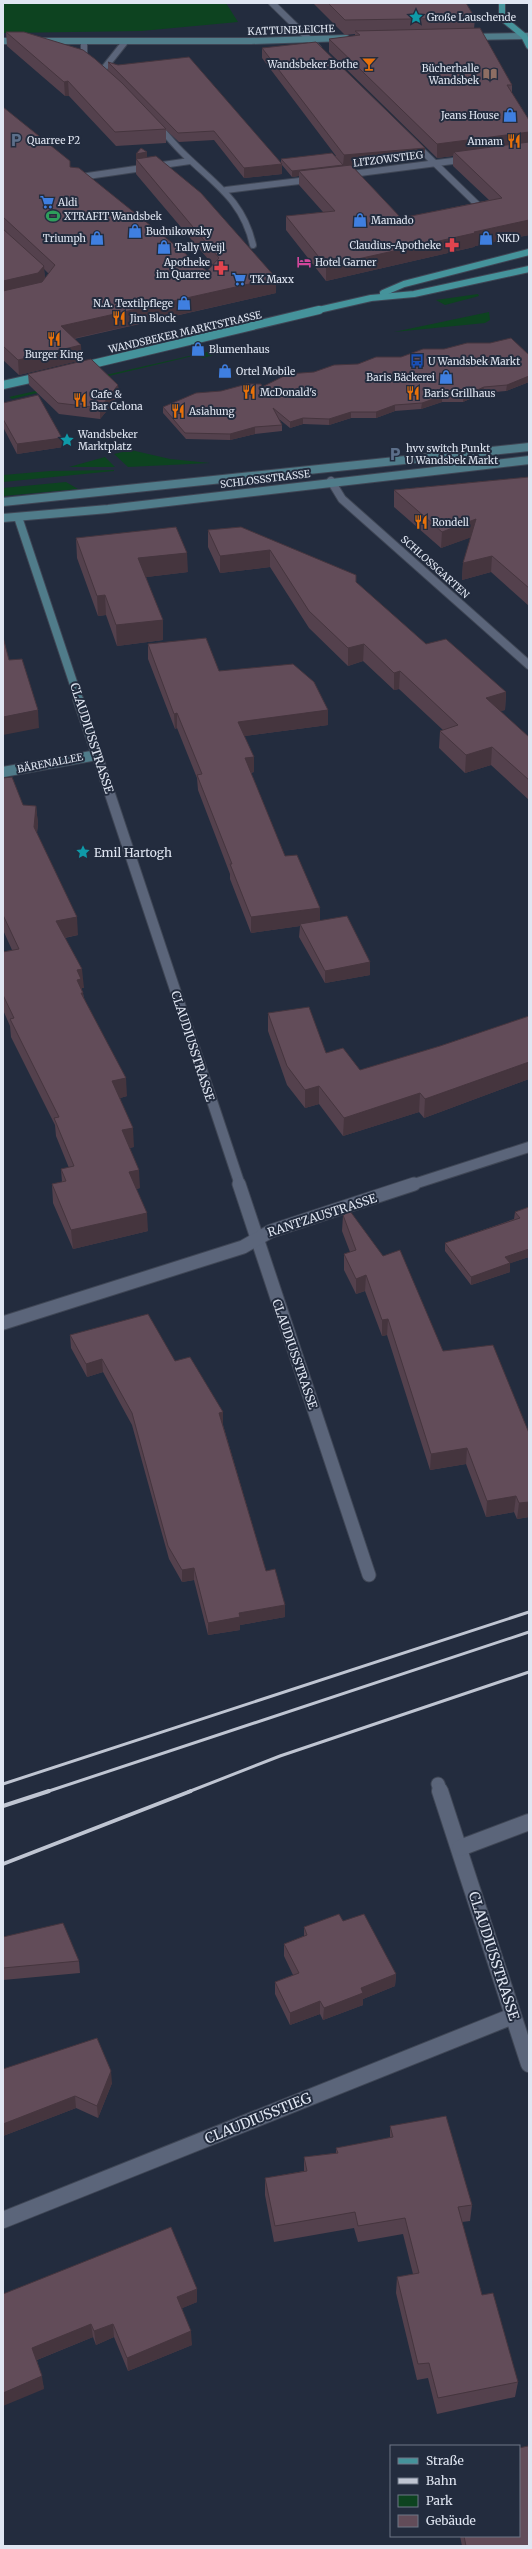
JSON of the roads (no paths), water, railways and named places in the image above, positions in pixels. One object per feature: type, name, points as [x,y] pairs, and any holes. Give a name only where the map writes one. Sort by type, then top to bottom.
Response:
[{"type":"main road","points":[[502,3],[502,18],[526,36],[529,46]]},
{"type":"main road","points":[[526,36],[529,29]]},
{"type":"main road","points":[[464,37],[526,36]]},
{"type":"main road","name":"KATTUNBLEICHE","points":[[3,41],[125,42],[354,38]]},
{"type":"main road","name":"WANDSBEKER MARKTSTRASSE","points":[[371,298],[404,284],[529,252]]},
{"type":"main road","name":"WANDSBEKER MARKTSTRASSE","points":[[73,369],[371,298],[414,294],[529,269]]},
{"type":"main road","points":[[3,385],[51,374]]},
{"type":"main road","name":"SCHLOSSSTRASSE","points":[[3,502],[529,447]]},
{"type":"main road","name":"SCHLOSSSTRASSE","points":[[3,518],[108,509],[332,481],[529,460]]},
{"type":"main road","points":[[3,510],[18,517],[33,506],[63,496]]},
{"type":"main road","name":"CLAUDIUSSTRASSE","points":[[18,517],[97,754]]},
{"type":"main road","name":"BÄRENALLEE","points":[[3,772],[97,754]]},
{"type":"street","points":[[272,3],[323,53]]},
{"type":"street","points":[[84,41],[84,58],[105,73],[125,42]]},
{"type":"street","points":[[150,116],[190,161],[226,190],[250,226],[253,245]]},
{"type":"street","points":[[409,138],[483,210]]},
{"type":"street","name":"LITZOWSTIEG","points":[[338,176],[474,159]]},
{"type":"street","points":[[74,178],[190,161]]},
{"type":"street","points":[[226,190],[324,178]]},
{"type":"street","name":"SCHLOSSGARTEN","points":[[332,481],[342,499],[529,665]]},
{"type":"street","name":"CLAUDIUSSTRASSE","points":[[97,754],[369,1575]]},
{"type":"street","name":"RANTZAUSTRASSE","points":[[3,1323],[243,1247],[271,1231],[529,1146]]},
{"type":"street","name":"CLAUDIUSSTRASSE","points":[[438,1784],[529,2064]]},
{"type":"street","points":[[460,1848],[529,1822]]},
{"type":"street","name":"CLAUDIUSSTIEG","points":[[3,2220],[513,2016]]},
{"type":"railway","points":[[3,1784],[529,1612]]},
{"type":"railway","points":[[46,1792],[529,1632]]},
{"type":"railway","points":[[188,1792],[280,1756],[529,1672]]},
{"type":"railway","points":[[3,1806],[49,1791]]},
{"type":"railway","points":[[3,1864],[191,1791]]},
{"type":"place","name":"Große Lauschende","points":[[416,17]]},
{"type":"place","name":"Wandsbeker Bothe","points":[[369,64]]},
{"type":"place","name":"Bücherhalle Wandsbek","points":[[490,74]]},
{"type":"place","name":"Jeans House","points":[[510,115]]},
{"type":"place","name":"Quarree P2","points":[[16,140]]},
{"type":"place","name":"Annam","points":[[514,141]]},
{"type":"place","name":"Aldi","points":[[47,202]]},
{"type":"place","name":"XTRAFIT Wandsbek","points":[[53,216]]},
{"type":"place","name":"Mamado","points":[[360,220]]},
{"type":"place","name":"Budnikowsky","points":[[135,231]]},
{"type":"place","name":"Triumph","points":[[97,238]]},
{"type":"place","name":"NKD","points":[[486,238]]},
{"type":"place","name":"Claudius-Apotheke","points":[[452,245]]},
{"type":"place","name":"Tally Weijl","points":[[164,247]]},
{"type":"place","name":"Hotel Garner","points":[[304,262]]},
{"type":"place","name":"Apotheke im Quarree","points":[[221,268]]},
{"type":"place","name":"TK Maxx","points":[[239,279]]},
{"type":"place","name":"N.A. Textilpflege","points":[[184,303]]},
{"type":"place","name":"Jim Block","points":[[119,318]]},
{"type":"place","name":"Burger King","points":[[54,339]]},
{"type":"place","name":"Blumenhaus","points":[[198,349]]},
{"type":"place","name":"U Wandsbek Markt","points":[[417,361]]},
{"type":"place","name":"Ortel Mobile","points":[[225,371]]},
{"type":"place","name":"Baris Bäckerei","points":[[446,377]]},
{"type":"place","name":"McDonald's","points":[[249,392]]},
{"type":"place","name":"Baris Grillhaus","points":[[413,393]]},
{"type":"place","name":"Cafe & Bar Celona","points":[[80,400]]},
{"type":"place","name":"Asiahung","points":[[178,411]]},
{"type":"place","name":"Wandsbeker Marktplatz","points":[[67,440]]},
{"type":"place","name":"hvv switch Punkt U Wandsbek Markt","points":[[395,454]]},
{"type":"place","name":"Rondell","points":[[421,522]]},
{"type":"place","name":"Emil Hartogh","points":[[83,852]]}]
